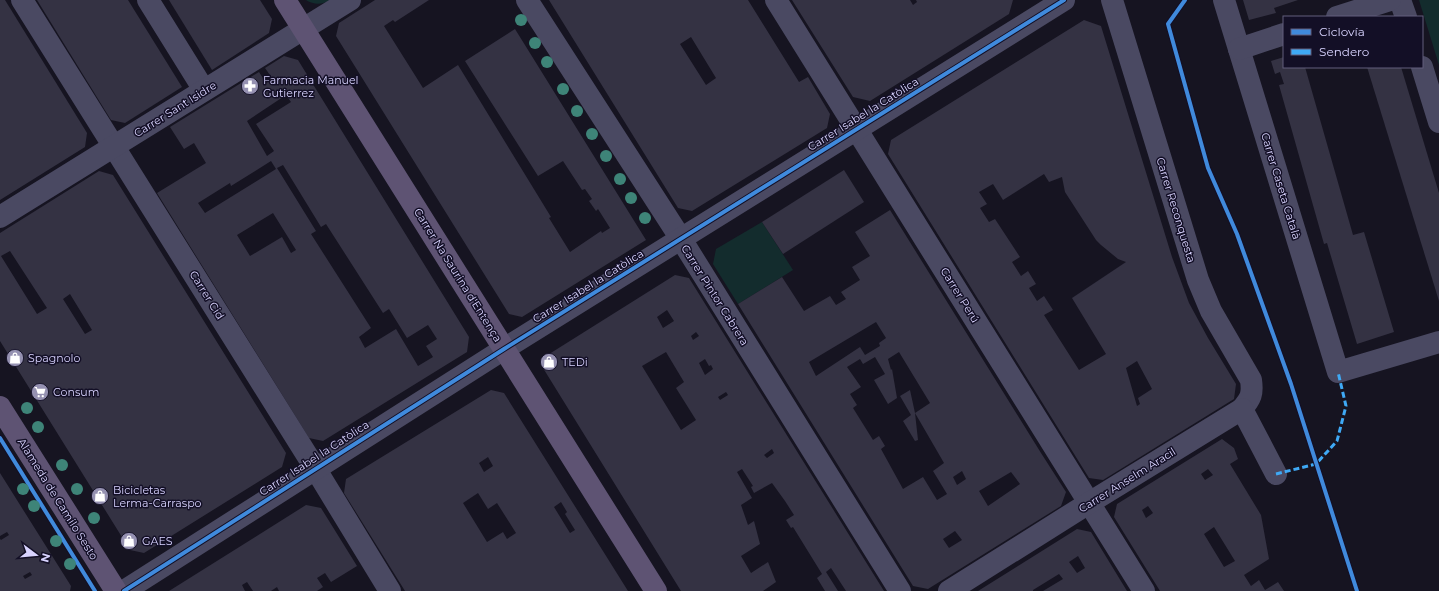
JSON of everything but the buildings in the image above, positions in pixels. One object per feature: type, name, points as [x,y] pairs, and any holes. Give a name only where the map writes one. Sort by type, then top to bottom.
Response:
[{"type":"main road","name":"Carrer Na Saurina d'Entença","points":[[285,0],[656,591]]},
{"type":"main road","name":"Alameda de Camilo Sesto","points":[[0,407],[116,591]]},
{"type":"street","name":"Carrer Cid","points":[[22,0],[315,468],[390,591]]},
{"type":"street","points":[[148,0],[204,90]]},
{"type":"street","name":"Carrer Sant Isidre","points":[[0,218],[350,0]]},
{"type":"street","name":"Carrer Pintor Cabrera","points":[[527,0],[681,239],[900,591]]},
{"type":"street","name":"Carrer Perú","points":[[776,0],[1144,591]]},
{"type":"street","name":"Carrer Isabel la Catòlica","points":[[124,591],[504,348],[857,129],[1034,7],[1064,0]]},
{"type":"street","name":"Carrer Reconquesta","points":[[1112,0],[1198,280],[1211,311],[1251,380],[1253,392],[1249,401],[1242,409]]},
{"type":"street","name":"Carrer Caseta Català","points":[[1224,0],[1338,372],[1439,342]]},
{"type":"street","points":[[1340,16],[1390,0]]},
{"type":"street","points":[[1400,0],[1406,16]]},
{"type":"street","points":[[1239,49],[1283,34]]},
{"type":"street","points":[[1422,68],[1439,122]]},
{"type":"street","points":[[1242,409],[1276,474]]},
{"type":"street","name":"Carrer Anselm Aracil","points":[[949,591],[1242,409]]},
{"type":"green space","points":[[306,0],[330,0],[318,4]]},
{"type":"green space","points":[[1419,0],[1439,0],[1439,65]]},
{"type":"green space","points":[[762,222],[793,270],[738,304],[713,264],[716,249]]},
{"type":"marked path","points":[[1276,474],[1316,464],[1337,441],[1346,406],[1338,372]]},
{"type":"cycle path","points":[[124,591],[504,349],[1064,0]]},
{"type":"cycle path","points":[[1185,0],[1168,24],[1208,168],[1237,234],[1291,384],[1357,591]]},
{"type":"cycle path","points":[[0,438],[95,591]]},
{"type":"place","name":"Farmacia Manuel Gutierrez","points":[[250,86]]},
{"type":"place","name":"Spagnolo","points":[[15,358]]},
{"type":"place","name":"TEDi","points":[[549,362]]},
{"type":"place","name":"Consum","points":[[40,392]]},
{"type":"place","name":"Bicicletas Lerma-Carraspo","points":[[100,496]]},
{"type":"place","name":"GAES","points":[[129,541]]}]
